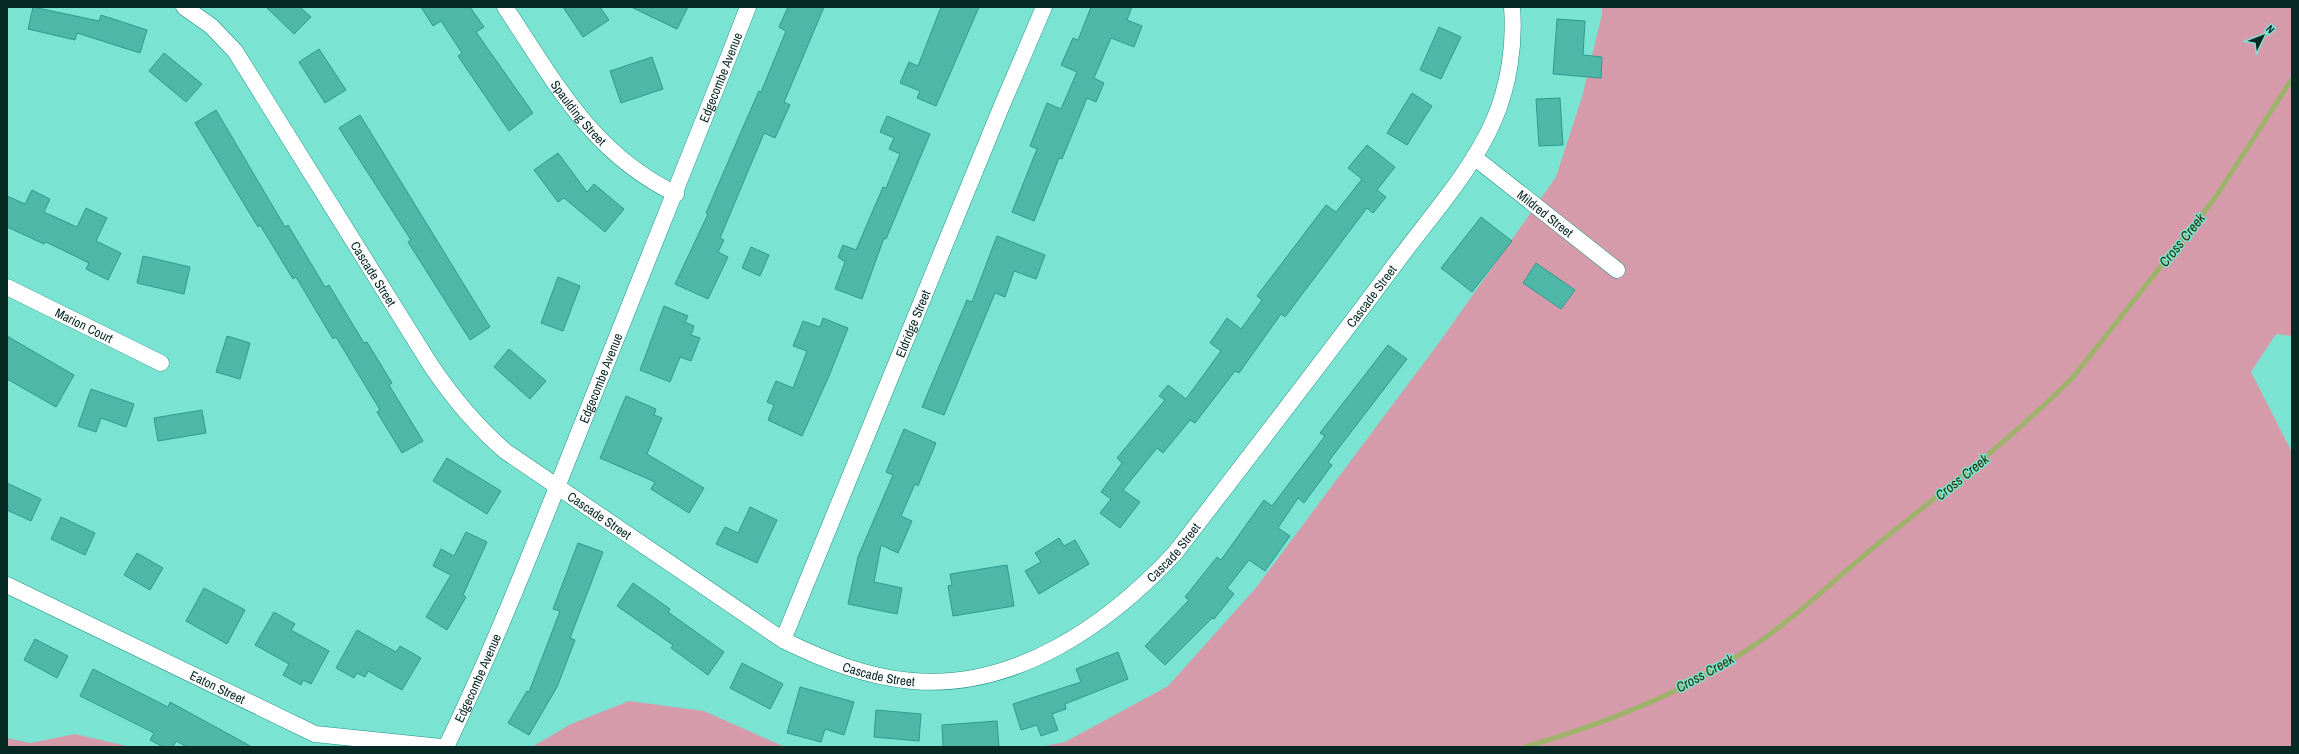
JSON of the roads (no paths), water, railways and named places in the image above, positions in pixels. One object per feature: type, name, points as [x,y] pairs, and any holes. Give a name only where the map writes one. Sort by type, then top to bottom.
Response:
[{"type":"street","name":"Cascade Street","points":[[184,7],[211,26],[235,51],[449,393],[487,436],[505,451],[783,640],[812,654],[845,667],[878,676],[912,681],[947,681],[981,676],[1003,670],[1066,642],[1096,624],[1150,580],[1175,553],[1341,336],[1474,157],[1495,118],[1505,85],[1511,51],[1512,7]]},
{"type":"street","name":"Spaulding Street","points":[[505,7],[589,128],[608,149],[634,171],[676,194]]},
{"type":"street","name":"Edgecombe Avenue","points":[[446,747],[484,668],[558,487],[676,194],[748,7]]},
{"type":"street","name":"Eldridge Street","points":[[783,640],[997,117],[1044,7]]},
{"type":"street","name":"Mildred Street","points":[[1474,157],[1617,270]]},
{"type":"street","name":"Marion Court","points":[[7,287],[161,363]]},
{"type":"street","name":"Eaton Street","points":[[7,585],[315,734],[441,747]]},
{"type":"waterway","name":"Cross Creek","points":[[1525,747],[1620,715],[1681,688],[1738,656],[1797,613],[1870,550],[2029,419],[2074,376],[2215,198],[2292,79]]}]
